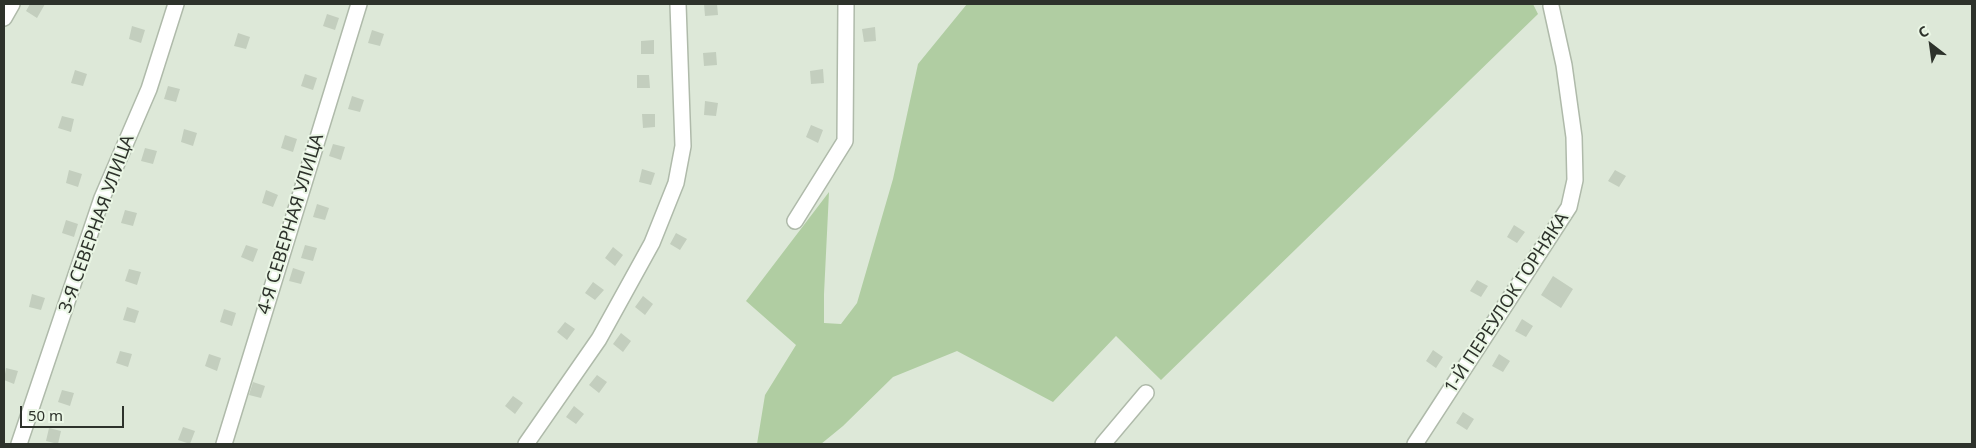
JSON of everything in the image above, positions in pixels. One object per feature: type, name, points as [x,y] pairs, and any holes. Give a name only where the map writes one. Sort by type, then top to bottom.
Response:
[{"type":"street","points":[[4,18],[12,4]]},
{"type":"street","name":"3-Я СЕВЕРНАЯ УЛИЦА","points":[[19,444],[102,198],[149,89],[176,4]]},
{"type":"street","name":"4-Я СЕВЕРНАЯ УЛИЦА","points":[[224,444],[359,4]]},
{"type":"street","points":[[526,444],[599,339],[652,243],[676,183],[683,146],[678,4]]},
{"type":"street","points":[[795,221],[845,141],[846,4]]},
{"type":"street","name":"1-Й ПЕРЕУЛОК ГОРНЯКА","points":[[1415,444],[1569,207],[1575,180],[1574,137],[1564,65],[1551,6]]},
{"type":"street","points":[[1103,444],[1146,393]]},
{"type":"green space","points":[[967,4],[1533,4],[1538,14],[1161,380],[1116,336],[1053,402],[957,351],[893,377],[843,426],[821,444],[757,444],[765,395],[796,345],[746,301],[829,192],[824,323],[841,324],[857,303],[893,179],[918,64]]},
{"type":"building","points":[[30,4],[45,4],[37,18],[26,11]]},
{"type":"building","points":[[704,4],[717,4],[718,15],[705,16]]},
{"type":"building","points":[[327,14],[339,18],[335,30],[323,26]]},
{"type":"building","points":[[132,26],[145,30],[141,43],[129,39]]},
{"type":"building","points":[[875,27],[876,41],[864,42],[862,29]]},
{"type":"building","points":[[372,30],[384,34],[380,46],[368,43]]},
{"type":"building","points":[[238,33],[250,37],[246,49],[234,46]]},
{"type":"building","points":[[654,40],[654,54],[641,54],[641,41]]},
{"type":"building","points":[[716,52],[717,65],[704,66],[703,53]]},
{"type":"building","points":[[823,69],[824,83],[811,84],[810,71]]},
{"type":"building","points":[[75,70],[87,74],[83,86],[71,83]]},
{"type":"building","points":[[305,74],[317,78],[313,90],[301,86]]},
{"type":"building","points":[[637,75],[649,75],[650,88],[637,88]]},
{"type":"building","points":[[168,86],[180,89],[176,102],[164,99]]},
{"type":"building","points":[[352,96],[364,100],[360,112],[348,109]]},
{"type":"building","points":[[705,101],[718,103],[716,116],[704,115]]},
{"type":"building","points":[[642,114],[655,114],[655,127],[643,128]]},
{"type":"building","points":[[62,116],[74,119],[71,132],[58,128]]},
{"type":"building","points":[[811,125],[823,130],[818,143],[806,137]]},
{"type":"building","points":[[184,129],[197,133],[193,146],[181,142]]},
{"type":"building","points":[[285,135],[297,139],[293,152],[281,148]]},
{"type":"building","points":[[333,144],[345,147],[341,160],[329,156]]},
{"type":"building","points":[[145,148],[157,151],[153,164],[141,161]]},
{"type":"building","points":[[642,169],[655,173],[651,185],[639,182]]},
{"type":"building","points":[[69,170],[82,174],[78,187],[66,183]]},
{"type":"building","points":[[1615,170],[1626,176],[1619,187],[1608,181]]},
{"type":"building","points":[[266,190],[278,195],[273,207],[262,203]]},
{"type":"building","points":[[317,204],[329,208],[325,220],[313,217]]},
{"type":"building","points":[[125,210],[137,213],[133,226],[121,223]]},
{"type":"building","points":[[66,220],[78,224],[74,237],[62,233]]},
{"type":"building","points":[[1514,225],[1525,232],[1517,243],[1507,237]]},
{"type":"building","points":[[676,233],[687,239],[680,250],[670,244]]},
{"type":"building","points":[[246,245],[258,249],[253,262],[241,257]]},
{"type":"building","points":[[305,245],[317,248],[313,261],[301,258]]},
{"type":"building","points":[[613,247],[623,255],[615,266],[605,258]]},
{"type":"building","points":[[293,268],[305,272],[301,284],[289,281]]},
{"type":"building","points":[[129,269],[141,272],[137,285],[125,281]]},
{"type":"building","points":[[1553,276],[1573,289],[1561,308],[1541,295]]},
{"type":"building","points":[[1477,280],[1488,286],[1481,297],[1470,291]]},
{"type":"building","points":[[593,282],[604,290],[595,300],[585,293]]},
{"type":"building","points":[[32,294],[45,298],[41,310],[29,307]]},
{"type":"building","points":[[643,296],[653,304],[645,315],[635,307]]},
{"type":"building","points":[[127,307],[139,311],[135,323],[123,320]]},
{"type":"building","points":[[224,309],[236,313],[232,326],[220,322]]},
{"type":"building","points":[[1522,319],[1533,326],[1526,337],[1515,331]]},
{"type":"building","points":[[565,322],[575,329],[567,340],[557,332]]},
{"type":"building","points":[[621,333],[631,341],[623,352],[613,344]]},
{"type":"building","points":[[1433,350],[1443,357],[1436,368],[1426,361]]},
{"type":"building","points":[[120,351],[132,354],[128,367],[116,363]]},
{"type":"building","points":[[209,354],[221,358],[217,371],[205,366]]},
{"type":"building","points":[[1499,354],[1510,361],[1503,372],[1492,366]]},
{"type":"building","points":[[6,368],[18,371],[14,384],[4,380]]},
{"type":"building","points":[[597,375],[607,382],[599,393],[589,385]]},
{"type":"building","points":[[253,382],[265,386],[261,398],[249,395]]},
{"type":"building","points":[[62,390],[74,393],[70,406],[58,402]]},
{"type":"building","points":[[513,396],[523,403],[515,414],[505,406]]},
{"type":"building","points":[[574,406],[584,414],[576,424],[566,417]]},
{"type":"building","points":[[1463,412],[1474,419],[1467,430],[1456,423]]},
{"type":"building","points":[[183,427],[195,431],[190,444],[178,440]]},
{"type":"building","points":[[49,428],[61,431],[58,444],[46,441]]}]
